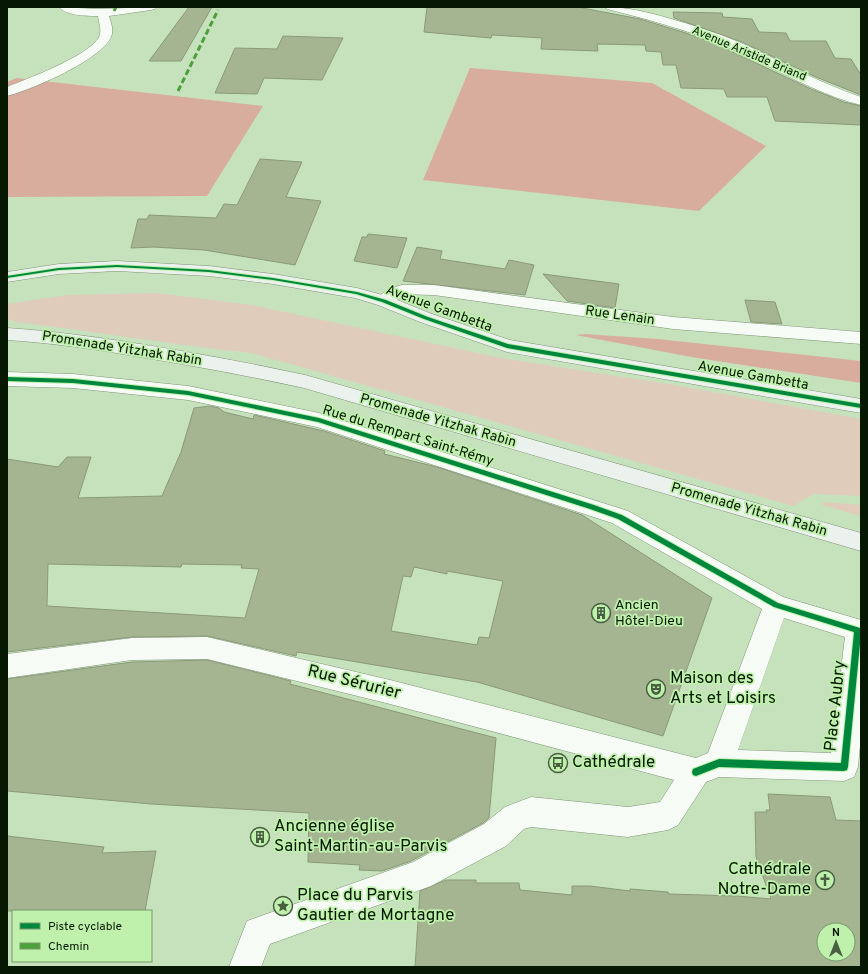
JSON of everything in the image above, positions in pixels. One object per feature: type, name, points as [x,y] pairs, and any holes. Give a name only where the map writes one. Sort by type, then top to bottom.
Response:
[{"type":"main road","name":"Avenue Gambetta","points":[[7,277],[59,269],[87,267],[160,267],[209,270],[273,279],[357,293],[384,301],[426,318],[507,346],[861,406]]},
{"type":"main road","name":"Promenade Yitzhak Rabin","points":[[7,334],[43,336],[90,342],[257,370],[305,382],[861,542]]},
{"type":"street","points":[[65,7],[77,11],[151,7]]},
{"type":"street","name":"Avenue Aristide Briand","points":[[611,7],[664,20],[716,38],[836,92],[861,101]]},
{"type":"street","points":[[7,92],[55,72],[100,45],[106,35],[111,10]]},
{"type":"street","name":"Rue Lenain","points":[[384,301],[402,290],[434,290],[673,323],[861,338]]},
{"type":"street","name":"Rue du Rempart Saint-Rémy","points":[[7,379],[73,381],[188,393],[319,420],[620,517],[776,605]]},
{"type":"street","points":[[245,967],[258,932],[420,875],[495,835],[515,817],[531,812],[628,822],[668,815],[708,767],[776,605]]},
{"type":"street","name":"Place Aubry","points":[[708,767],[844,767],[860,631],[776,605]]},
{"type":"street","name":"Rue Sérurier","points":[[7,666],[132,649],[207,648],[708,767]]},
{"type":"shaded area","points":[[470,68],[652,83],[766,146],[699,211],[423,180]]},
{"type":"shaded area","points":[[17,78],[263,106],[207,196],[7,197],[7,82]]},
{"type":"shaded area","points":[[157,293],[252,305],[501,358],[674,385],[861,419],[861,496],[814,494],[793,506],[251,353],[15,322],[7,318],[7,304],[67,295]]},
{"type":"shaded area","points":[[584,334],[658,339],[861,361],[861,383],[691,357],[576,335]]},
{"type":"shaded area","points":[[823,502],[861,505],[861,516],[822,505]]},
{"type":"building","points":[[189,7],[212,7],[181,61],[149,61]]},
{"type":"building","points":[[427,7],[577,7],[640,19],[716,44],[811,89],[844,102],[861,106],[861,125],[775,121],[767,97],[727,97],[724,89],[681,88],[676,65],[663,65],[661,52],[646,51],[645,45],[597,44],[598,51],[541,49],[542,38],[492,35],[491,38],[424,32]]},
{"type":"building","points":[[673,12],[722,13],[723,17],[752,19],[759,32],[786,33],[790,41],[826,41],[835,58],[851,59],[861,75],[861,95],[816,77],[742,42],[674,18]]},
{"type":"building","points":[[283,36],[343,38],[322,80],[264,78],[257,94],[215,93],[235,48],[277,49]]},
{"type":"building","points":[[260,159],[302,162],[286,197],[321,201],[295,265],[204,250],[154,247],[131,248],[138,219],[147,219],[149,215],[216,218],[224,204],[237,205]]},
{"type":"building","points":[[368,234],[407,238],[397,268],[354,261],[362,237],[367,237]]},
{"type":"building","points":[[417,247],[442,251],[440,259],[505,269],[509,260],[534,265],[525,295],[403,281]]},
{"type":"building","points":[[543,274],[619,284],[615,308],[567,301]]},
{"type":"building","points":[[745,300],[775,302],[782,324],[751,322]]},
{"type":"building","points":[[210,406],[219,408],[224,412],[253,419],[254,415],[324,431],[385,451],[384,454],[437,467],[582,515],[712,598],[663,736],[477,682],[297,652],[296,656],[207,636],[132,637],[7,652],[7,459],[58,467],[67,457],[91,457],[78,498],[162,496],[181,452],[194,408]],"holes":[[[48,564],[181,567],[182,564],[242,565],[241,568],[259,569],[245,618],[47,606]],[[414,567],[447,574],[447,571],[503,581],[489,638],[479,637],[477,645],[391,631],[403,576],[411,577]]]},
{"type":"building","points":[[207,660],[291,681],[290,684],[496,738],[489,818],[483,823],[411,861],[382,871],[359,870],[360,865],[308,862],[309,813],[151,804],[7,791],[7,679],[132,662]]},
{"type":"building","name":"Cathédrale Notre-Dame","points":[[768,794],[830,797],[836,820],[861,821],[861,967],[415,967],[420,891],[446,880],[476,880],[476,883],[519,883],[520,890],[572,895],[572,886],[590,886],[630,891],[630,889],[668,892],[669,894],[737,896],[771,899],[756,857],[755,812],[767,812],[766,810],[770,810]]},
{"type":"building","points":[[7,836],[104,847],[102,853],[156,851],[145,910],[7,911]]},
{"type":"marked path","points":[[114,11],[116,7]]},
{"type":"marked path","points":[[178,91],[218,10]]},
{"type":"cycle path","points":[[7,277],[59,269],[117,266],[209,271],[273,279],[357,293],[384,301],[426,318],[507,346],[861,406]]},
{"type":"cycle path","points":[[7,379],[73,381],[188,393],[319,420],[620,517],[776,605],[858,630],[844,767],[719,763],[696,772]]},
{"type":"place","name":"Ancien Hôtel-Dieu","points":[[601,613]]},
{"type":"place","name":"Maison des Arts et Loisirs","points":[[656,689]]},
{"type":"place","name":"Cathédrale","points":[[558,763]]},
{"type":"place","name":"Ancienne église Saint-Martin-au-Parvis","points":[[260,837]]},
{"type":"place","name":"Cathédrale Notre-Dame","points":[[825,880]]},
{"type":"place","name":"Place du Parvis Gautier de Mortagne","points":[[283,906]]}]
